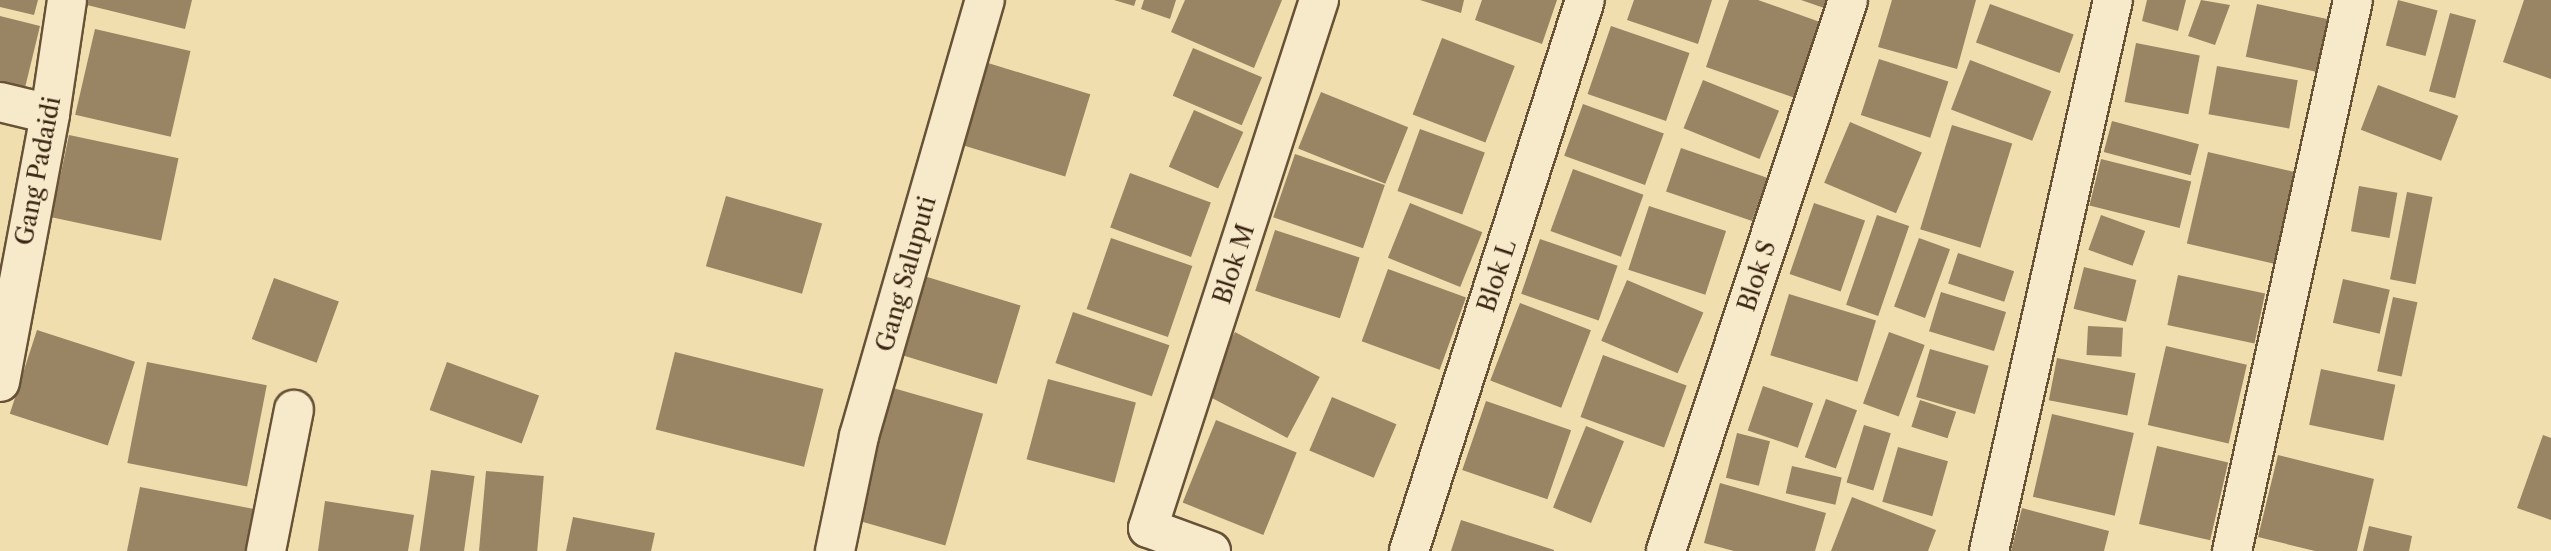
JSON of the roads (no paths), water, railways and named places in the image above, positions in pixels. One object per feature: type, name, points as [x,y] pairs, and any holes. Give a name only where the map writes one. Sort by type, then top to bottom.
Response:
[{"type":"street","name":"Gang Padaidi","points":[[0,382],[9,270],[50,114],[67,0]]},
{"type":"street","name":"Gang Saluputi","points":[[835,551],[859,436],[985,0]]},
{"type":"street","name":"Blok M","points":[[1211,551],[1148,528],[1319,0]]},
{"type":"street","name":"Blok L","points":[[1409,551],[1585,0]]},
{"type":"street","name":"Blok S","points":[[1666,551],[1848,0]]},
{"type":"street","points":[[1989,551],[2113,0]]},
{"type":"street","points":[[2232,551],[2353,0]]},
{"type":"street","points":[[0,102],[50,114]]},
{"type":"street","points":[[266,551],[295,410]]}]
